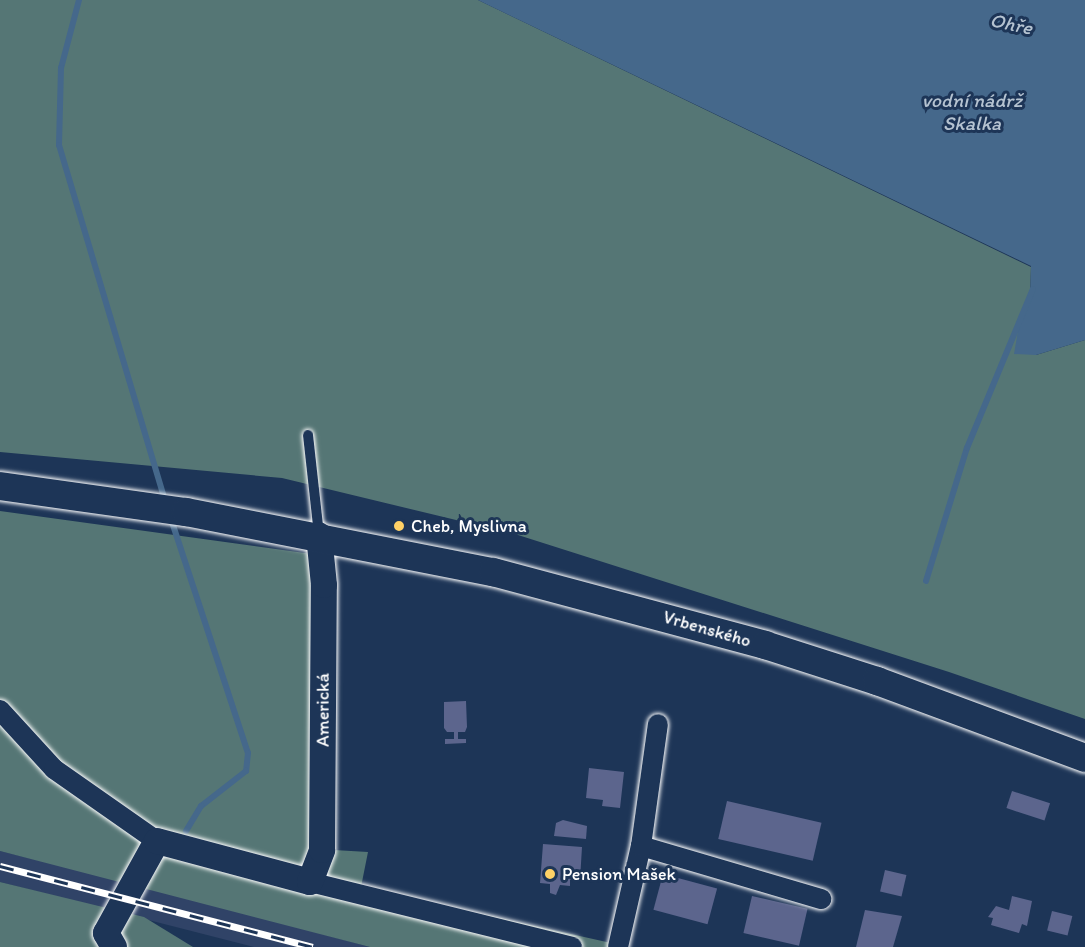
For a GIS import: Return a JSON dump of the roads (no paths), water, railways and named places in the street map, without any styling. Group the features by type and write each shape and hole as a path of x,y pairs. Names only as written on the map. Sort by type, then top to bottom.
{"main road":[{"name":"Vrbenského","path":"0,486 319,535 493,572 754,642 877,681 1085,758"}],"street":[{"name":"Americká","path":"310,882 322,850 324,585 319,535"},
{"path":"0,710 54,769 157,841 310,882 572,947"},
{"path":"618,947 641,846 658,724"},
{"path":"114,947 106,933 157,841"},
{"path":"641,846 821,899"}],"lane":[{"path":"308,435 319,535"}],"water":[{"name":"vodní nádrž Skalka","path":"478,0 1085,0 1085,340 1036,355 1014,354 1020,319 1030,299 1031,266"}],"waterway":[{"path":"79,0 61,68 59,145 165,501"},
{"path":"926,581 967,448 1033,289"},
{"path":"171,519 248,753 246,771 201,806 186,831"}],"railway":[{"path":"0,866 313,947"}],"place":[{"name":"Cheb, Myslivna","path":"399,526"},
{"name":"Pension Mašek","path":"550,874"}],"water label":[{"name":"Ohře","path":"1011,24"}]}
